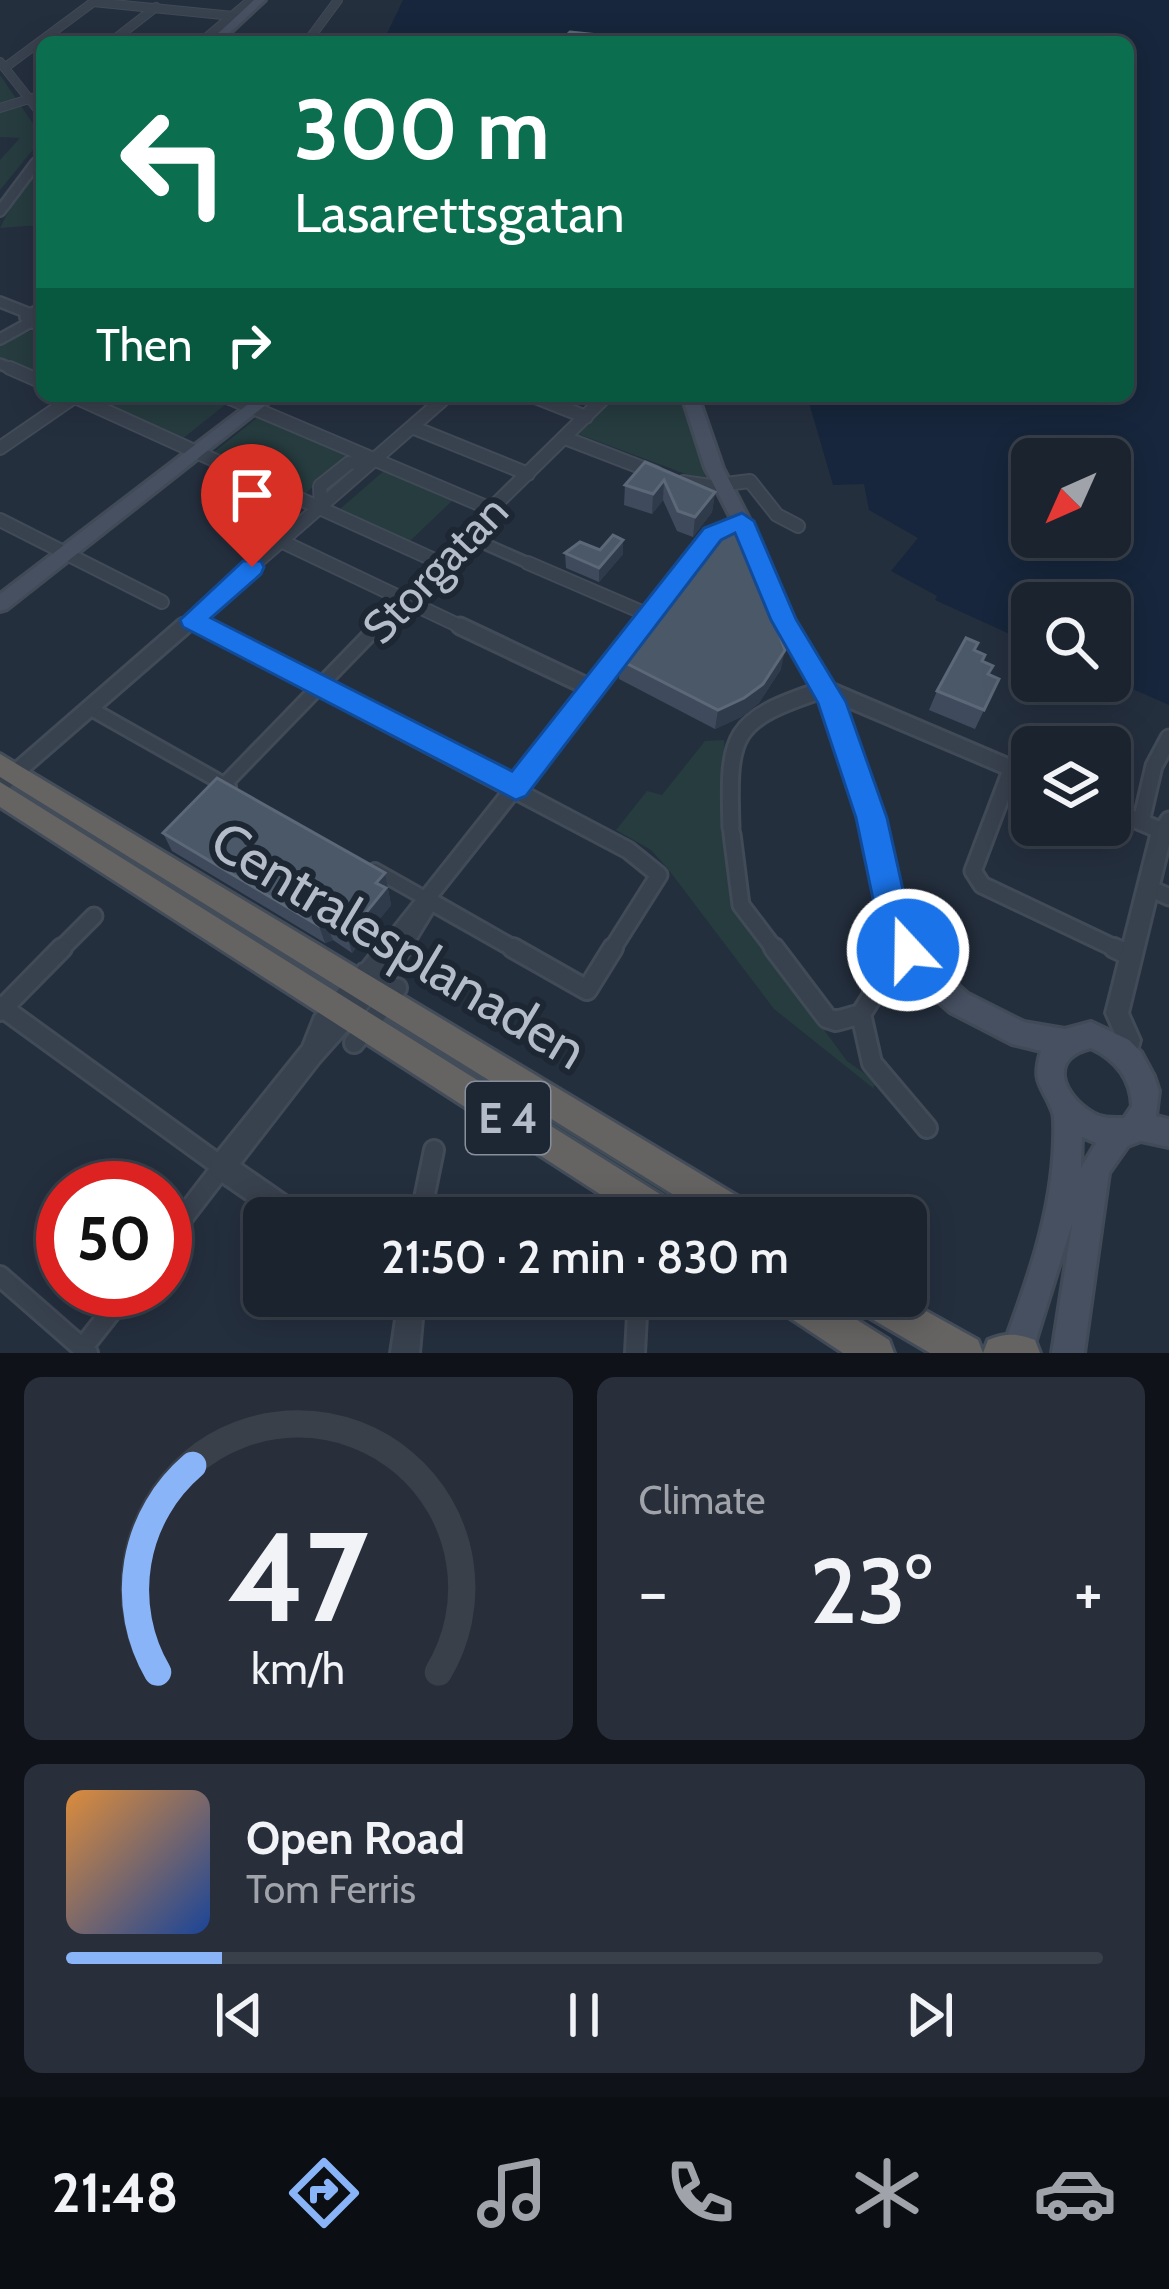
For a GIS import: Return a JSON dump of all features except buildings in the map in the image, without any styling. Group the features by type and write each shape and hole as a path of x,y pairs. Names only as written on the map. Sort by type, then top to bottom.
{"highway":[{"name":"Centralesplanaden","path":"6,784 366,1002 705,1197"},
{"name":"Centralesplanaden","path":"366,1002 632,1197"},
{"path":"820,1317 876,1353"},
{"path":"902,1317 965,1353"},
{"path":"1001,1353 1020,1352"}],"main road":[{"path":"212,36 255,0"},
{"path":"0,590 60,551 193,450 247,402"},
{"path":"692,402 722,485 784,620 825,689 872,818 894,923 915,960 959,1003 1021,1035 1077,1038 1127,1051 1159,1086 1152,1106 1095,1168 1068,1353"},
{"path":"0,604 60,551"},
{"path":"1020,1352 1069,1162 1067,1112 1021,1035"},
{"path":"1050,1080 1049,1065 1077,1038"},
{"path":"1067,1112 1092,1129 1169,1133"}],"street":[{"path":"119,36 164,0"},
{"path":"212,36 255,0"},
{"path":"312,36 338,0"},
{"path":"44,36 95,1 232,16"},
{"path":"36,41 3,64 36,107"},
{"path":"0,108 36,97"},
{"path":"0,211 36,162"},
{"path":"0,302 36,321"},
{"path":"0,339 36,312"},
{"path":"0,364 36,379"},
{"path":"0,448 65,402"},
{"path":"87,402 441,563"},
{"path":"253,402 373,460 491,509"},
{"path":"6,784 440,402"},
{"path":"547,402 586,417"},
{"name":"Storgatan","path":"209,800 600,402"},
{"path":"412,427 528,474"},
{"path":"565,438 694,485 754,483 776,515 798,526"},
{"path":"0,520 162,602"},
{"path":"192,1206 311,1054 366,1002 430,901 712,534 742,521"},
{"path":"467,536 651,616"},
{"path":"281,541 595,690"},
{"path":"193,620 516,788 628,850 659,875 587,990 371,867"},
{"path":"861,1014 836,1022 819,1011 741,904 729,753 742,731 781,705 825,689 1011,768"},
{"path":"93,710 252,800"},
{"path":"1127,1051 1129,1040 1117,1013 1158,825 1151,779 1169,738"},
{"path":"1011,771 973,871 975,878 1131,956"},
{"path":"1147,887 1169,897"},
{"path":"94,916 1,1008 266,1197"},
{"path":"915,960 877,985 861,1014 860,1038 875,1070 927,1128"},
{"path":"1077,1038 1117,1013"},
{"path":"424,1197 434,1150"},
{"path":"0,1276 86,1350 109,1317"},
{"path":"405,1353 408,1317"},
{"path":"635,1353 637,1317"}],"green space":[{"path":"0,75 36,128 36,146 0,190 0,160 20,138 0,137"},
{"path":"36,169 36,225 0,228 23,183"},
{"path":"36,329 36,376 0,361 0,344"},
{"path":"96,402 226,404 181,440"},
{"path":"609,402 687,402 707,482 578,434"},
{"path":"259,416 350,454 306,493 213,453"},
{"path":"386,469 455,498 410,541 340,509"},
{"path":"724,740 730,902 847,1061 877,1082 873,1088 774,1009 668,869 651,850 616,830 647,791 662,795 705,741"},
{"path":"381,1023 515,1090 688,1197 651,1197"}],"water":[{"path":"403,0 1169,0 1169,705 1131,688 1131,582 1011,582 1011,634 935,600 937,596 891,571 918,538 869,510 864,484 833,485 809,402 1134,402 1134,36 386,36"}],"route":[{"path":"252,567 193,620 516,788 712,534 742,521 784,620 832,702 872,818 894,923 908,950"}]}
